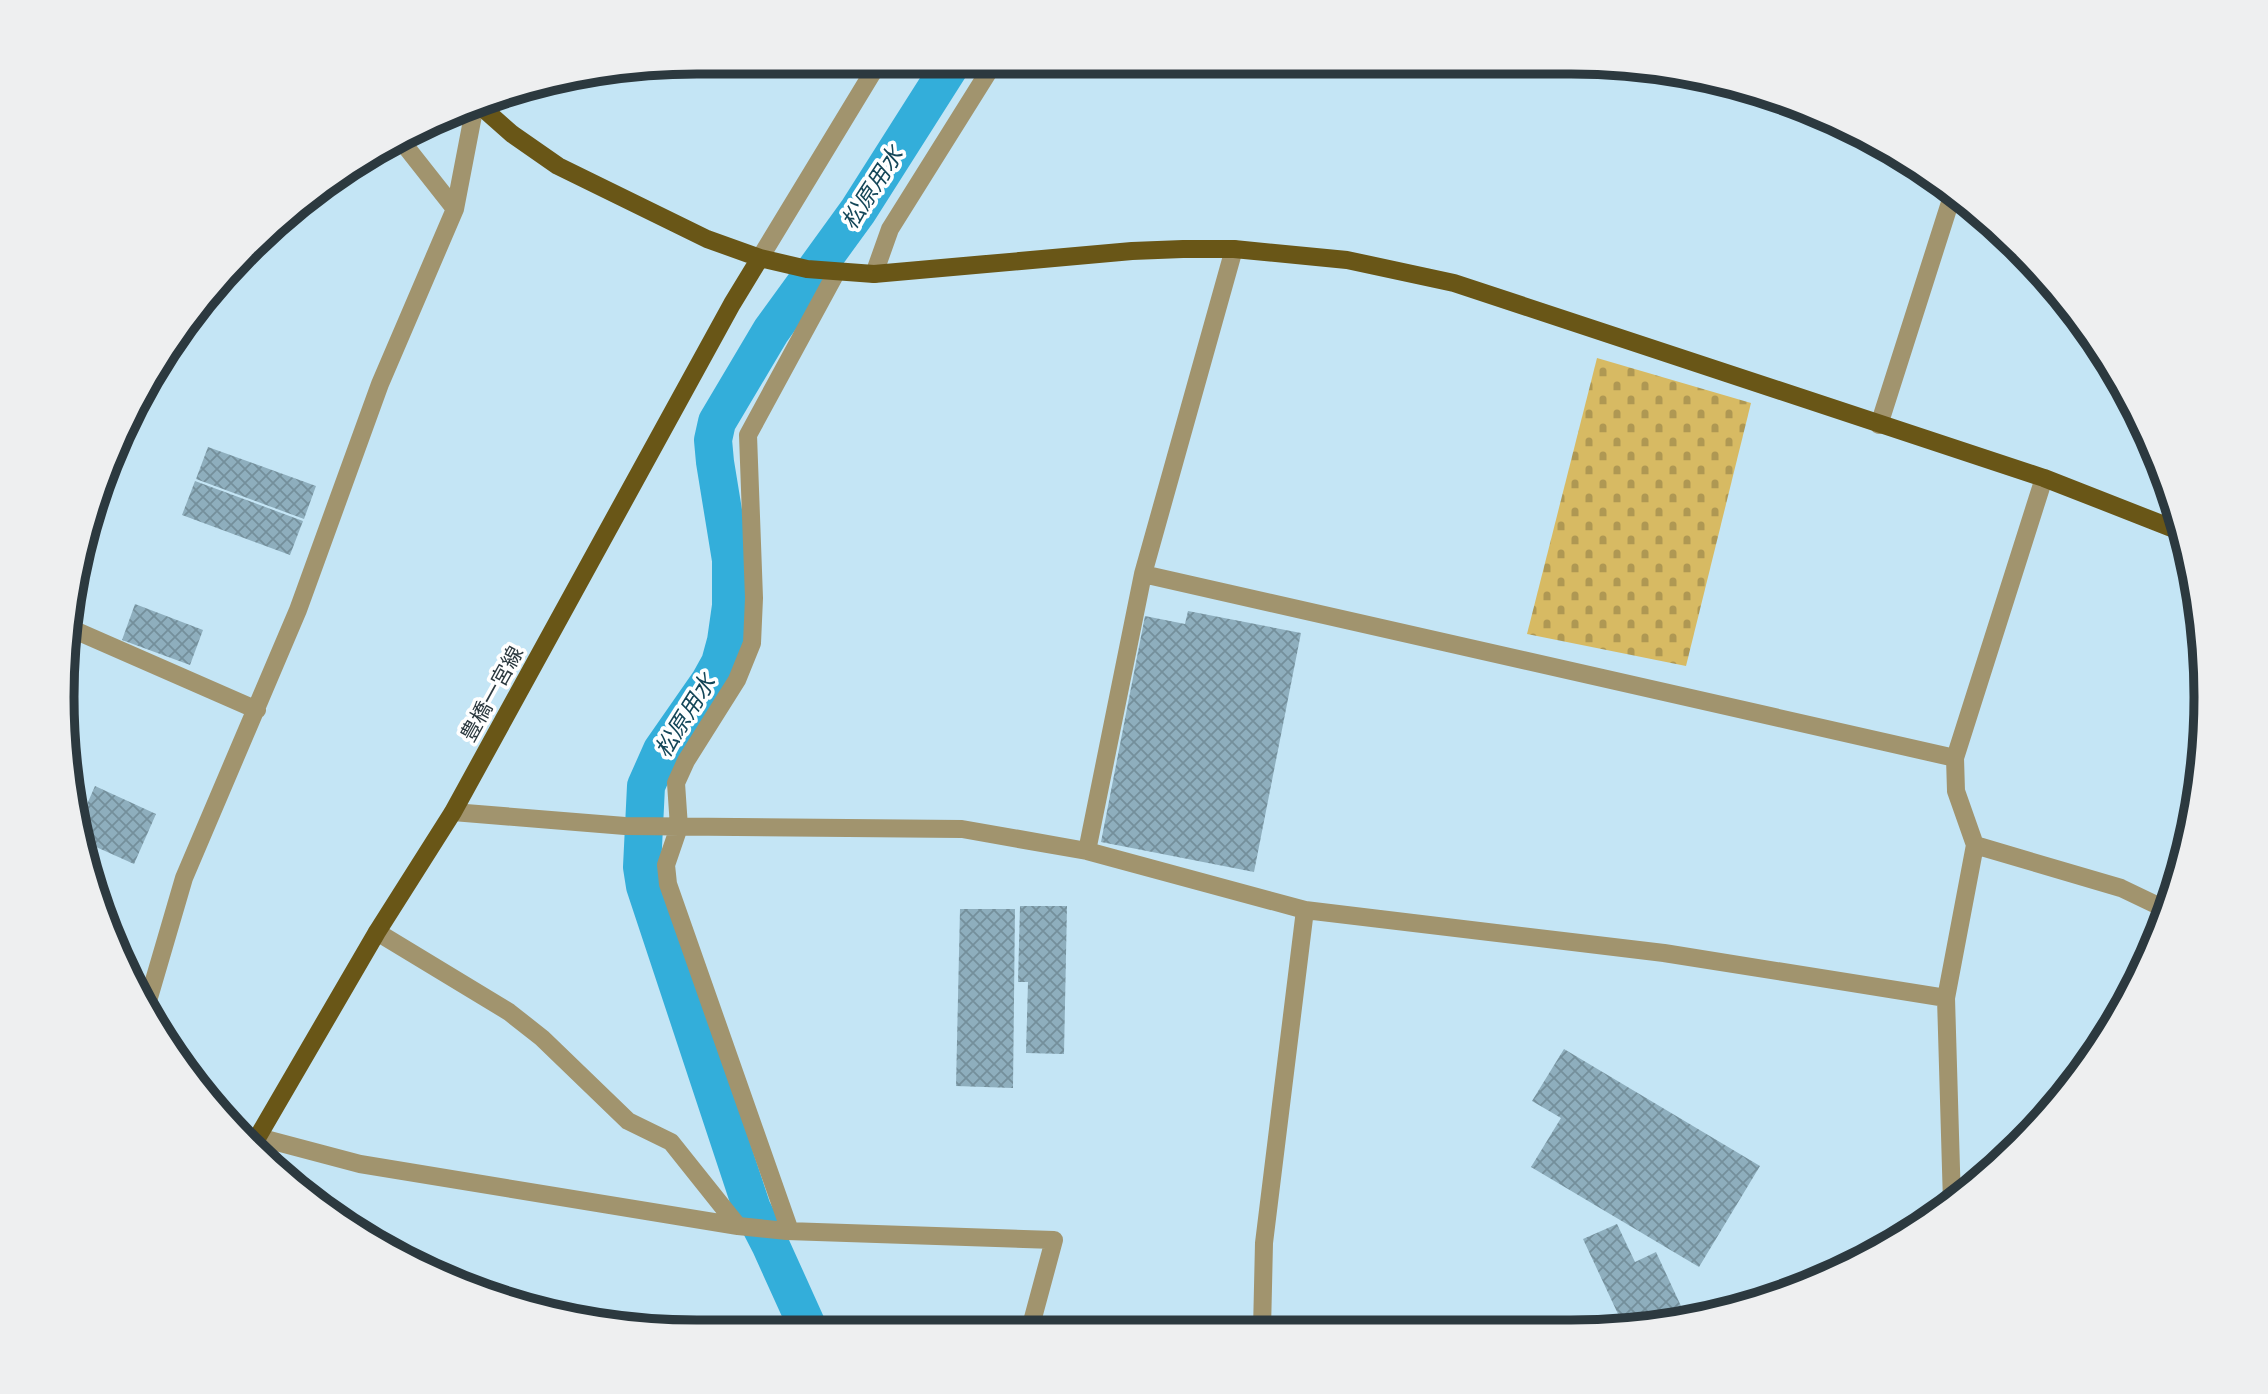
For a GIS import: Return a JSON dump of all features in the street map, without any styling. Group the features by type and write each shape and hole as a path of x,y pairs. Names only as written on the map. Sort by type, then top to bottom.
{"main road":[{"path":"485,111 558,166 707,239 760,258 807,270 874,274 1132,251 1234,249 1347,260 1454,283 2044,478 2170,527"},
{"name":"豊橋一宮線","path":"257,1139 377,932 453,813 732,304 760,258"}],"street":[{"path":"760,258 872,74"},
{"path":"874,274 890,229 987,74"},
{"path":"150,995 184,878 298,610 380,384 456,209 474,115"},
{"path":"406,146 456,209"},
{"path":"1879,425 1950,202"},
{"path":"1087,851 1143,574 1234,249"},
{"path":"788,1231 668,884 666,865 679,827 676,783 686,761 737,680 751,643 754,598 748,435 835,273"},
{"path":"1952,1191 1946,998 1975,845 1956,791 1955,758 2044,478"},
{"path":"1143,574 1955,758"},
{"path":"77,631 257,710"},
{"path":"453,813 625,826 962,829 1087,851 1305,910 1664,953 1946,998"},
{"path":"1975,845 2121,888 2158,906"},
{"path":"1262,1320 1264,1243 1305,910"},
{"path":"377,932 509,1012 542,1038 628,1121 671,1142 739,1226"},
{"path":"260,1142 360,1164 739,1226 788,1231 1054,1240 1032,1320"}],"green space":[{"path":"1597,358 1751,403 1686,666 1527,634"}],"building":[{"path":"208,447 316,486 304,519 196,479"},
{"path":"195,481 303,521 290,555 182,515"},
{"path":"135,604 203,630 190,665 122,640"},
{"path":"1188,611 1301,633 1254,872 1101,842 1145,616 1185,624"},
{"path":"95,786 156,814 134,864 92,845 84,811"},
{"path":"1020,906 1067,906 1064,1054 1026,1053 1028,982 1018,982"},
{"path":"960,909 1015,909 1013,1088 956,1086"},
{"path":"1564,1049 1760,1166 1699,1267 1531,1167 1561,1118 1532,1101"},
{"path":"1617,1224 1635,1262 1656,1252 1683,1310 1620,1318 1583,1239"}],"waterway":[{"name":"松原用水","path":"804,1320 752,1209 645,886 642,867 646,786 662,750 720,663 726,641 731,606 731,560 715,462 713,440 717,422 771,331 858,211 945,74"}]}
